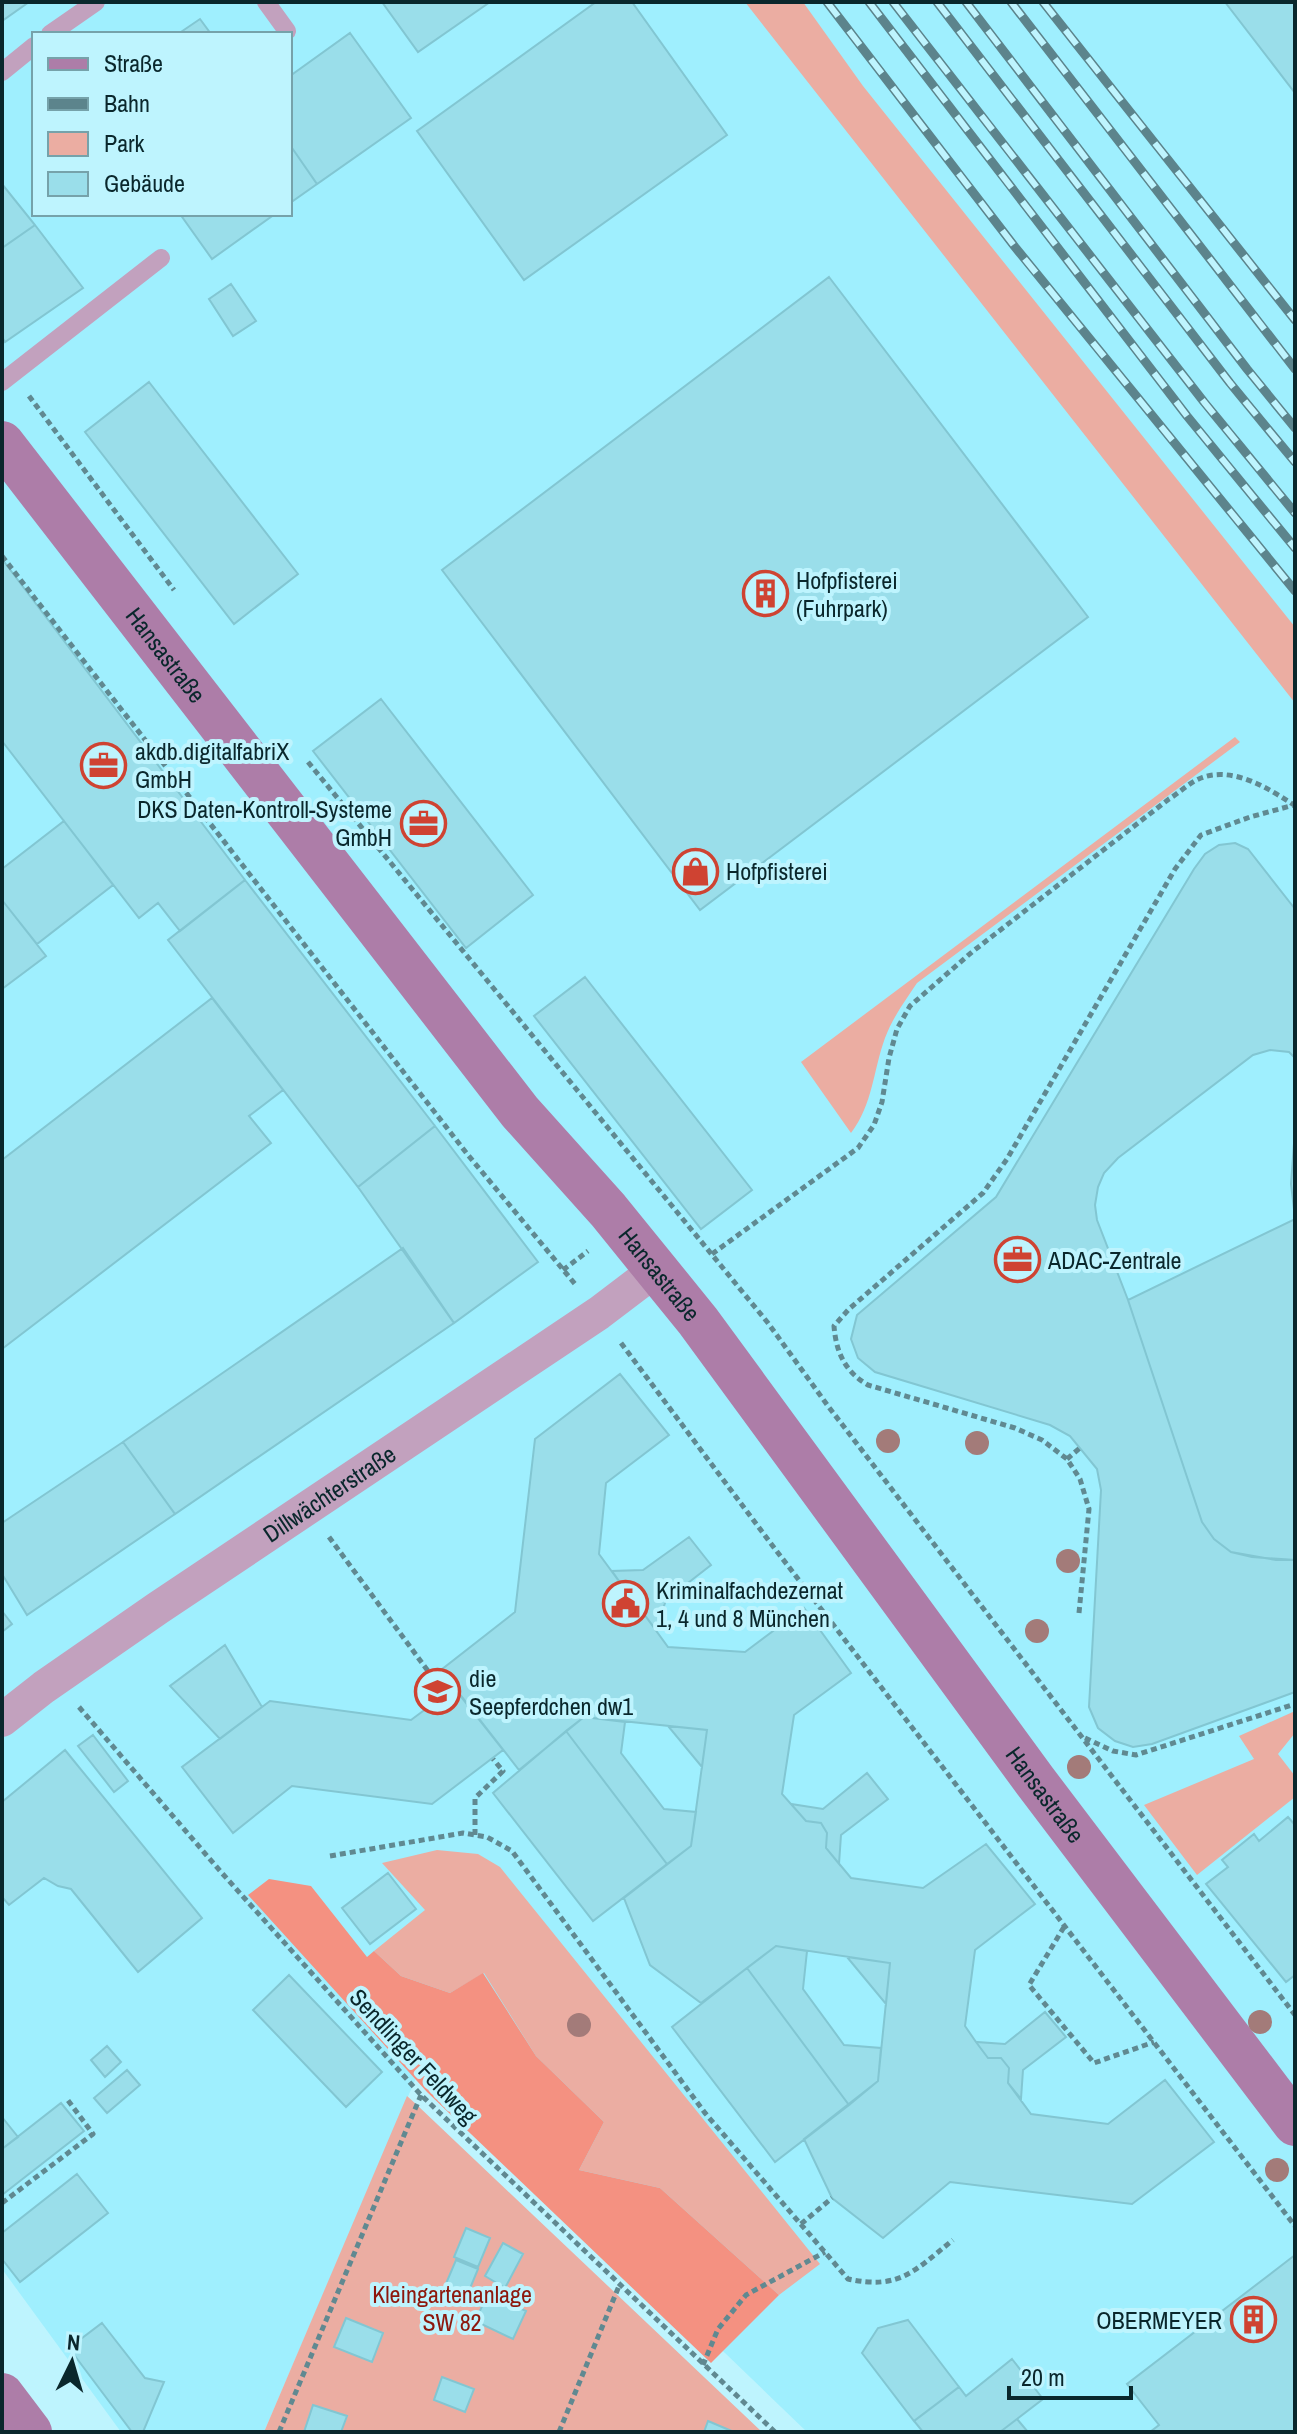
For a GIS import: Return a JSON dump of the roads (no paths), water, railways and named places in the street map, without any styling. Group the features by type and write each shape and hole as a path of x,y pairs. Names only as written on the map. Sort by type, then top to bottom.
{"street":[{"name":"Hansastraße","path":"2,443 520,1112 657,1269 892,1582 1044,1793 1295,2124"},
{"name":"Dillwächterstraße","path":"2,1720 55,1679 599,1313 657,1269"},
{"path":"2,2395 30,2432"}],"lane":[{"path":"53,32 96,2"},
{"path":"266,2 287,31"},
{"path":"2,72 32,48"},
{"path":"7,378 161,258"}],"railway":[{"path":"827,2 1015,247 1295,591"},
{"path":"869,2 1187,416 1295,548"},
{"path":"893,2 1204,402 1295,513"},
{"path":"937,2 1230,383 1295,462"},
{"path":"966,2 1295,428"},
{"path":"1011,2 1295,369"},
{"path":"1043,2 1295,320"}],"place":[{"name":"Hofpfisterei (Fuhrpark)","path":"765,594"},
{"name":"akdb.digitalfabriX GmbH","path":"104,765"},
{"name":"DKS Daten-Kontroll-Systeme GmbH","path":"423,823"},
{"name":"Hofpfisterei","path":"695,871"},
{"name":"ADAC-Zentrale","path":"1017,1260"},
{"name":"Kriminalfachdezernat 1, 4 und 8 München","path":"625,1604"},
{"name":"die Seepferdchen dw1","path":"438,1692"},
{"name":"OBERMEYER","path":"1253,2320"}],"park label":[{"name":"Kleingartenanlage SW 82","path":"452,2308"}]}
